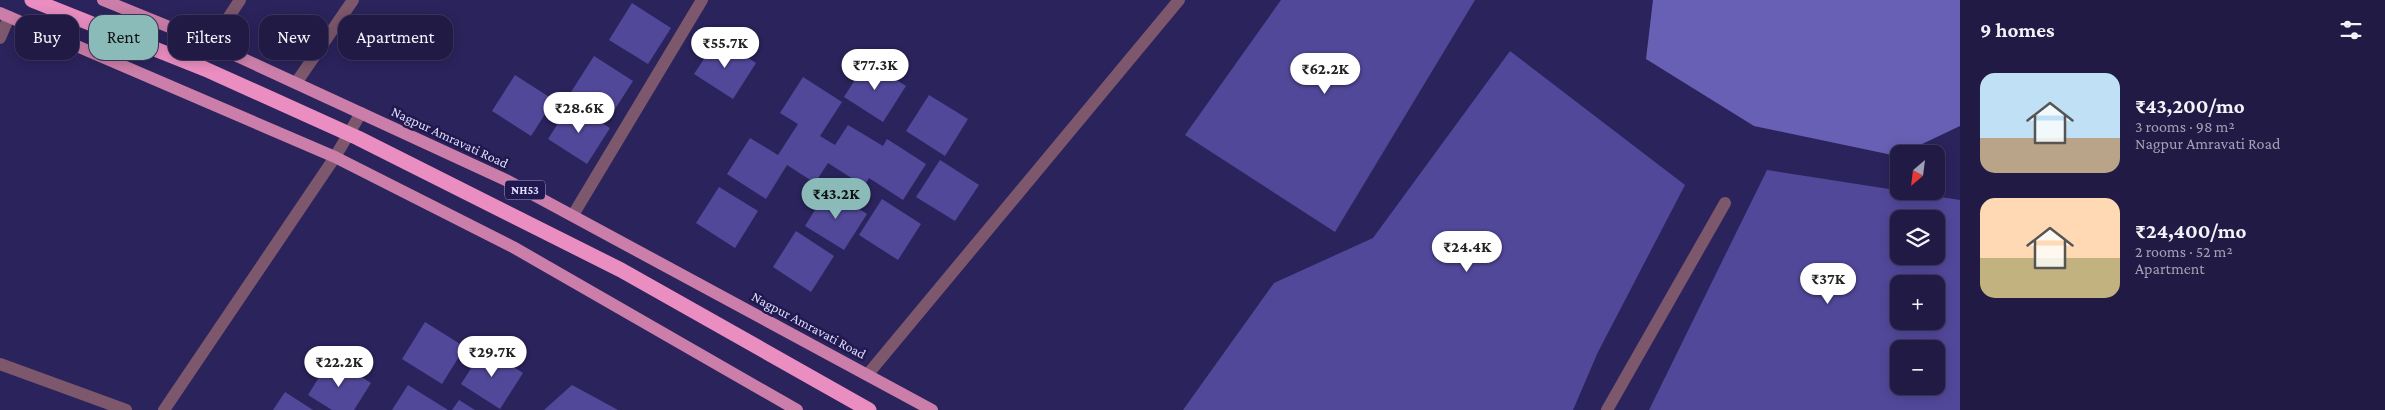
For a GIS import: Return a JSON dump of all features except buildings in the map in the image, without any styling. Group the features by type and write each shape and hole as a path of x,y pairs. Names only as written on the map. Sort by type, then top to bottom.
{"highway":[{"path":"32,0 205,69 358,138 621,270 869,410"}],"main road":[{"name":"Nagpur Amravati Road","path":"103,0 168,26"},
{"path":"4,15 335,157 513,246 797,410"},
{"name":"Nagpur Amravati Road","path":"246,60 508,180 932,410"}],"street":[{"path":"230,15 240,0"},
{"path":"296,83 353,0"},
{"path":"573,215 702,0"},
{"path":"868,374 1179,0"},
{"path":"0,38 4,15"},
{"path":"164,410 335,157 361,113"},
{"path":"1607,410 1725,203"},
{"path":"0,364 126,410"}],"shaded area":[{"path":"1653,0 1960,0 1960,126 1920,145 1890,145 1890,155 1754,126 1646,59"}]}
